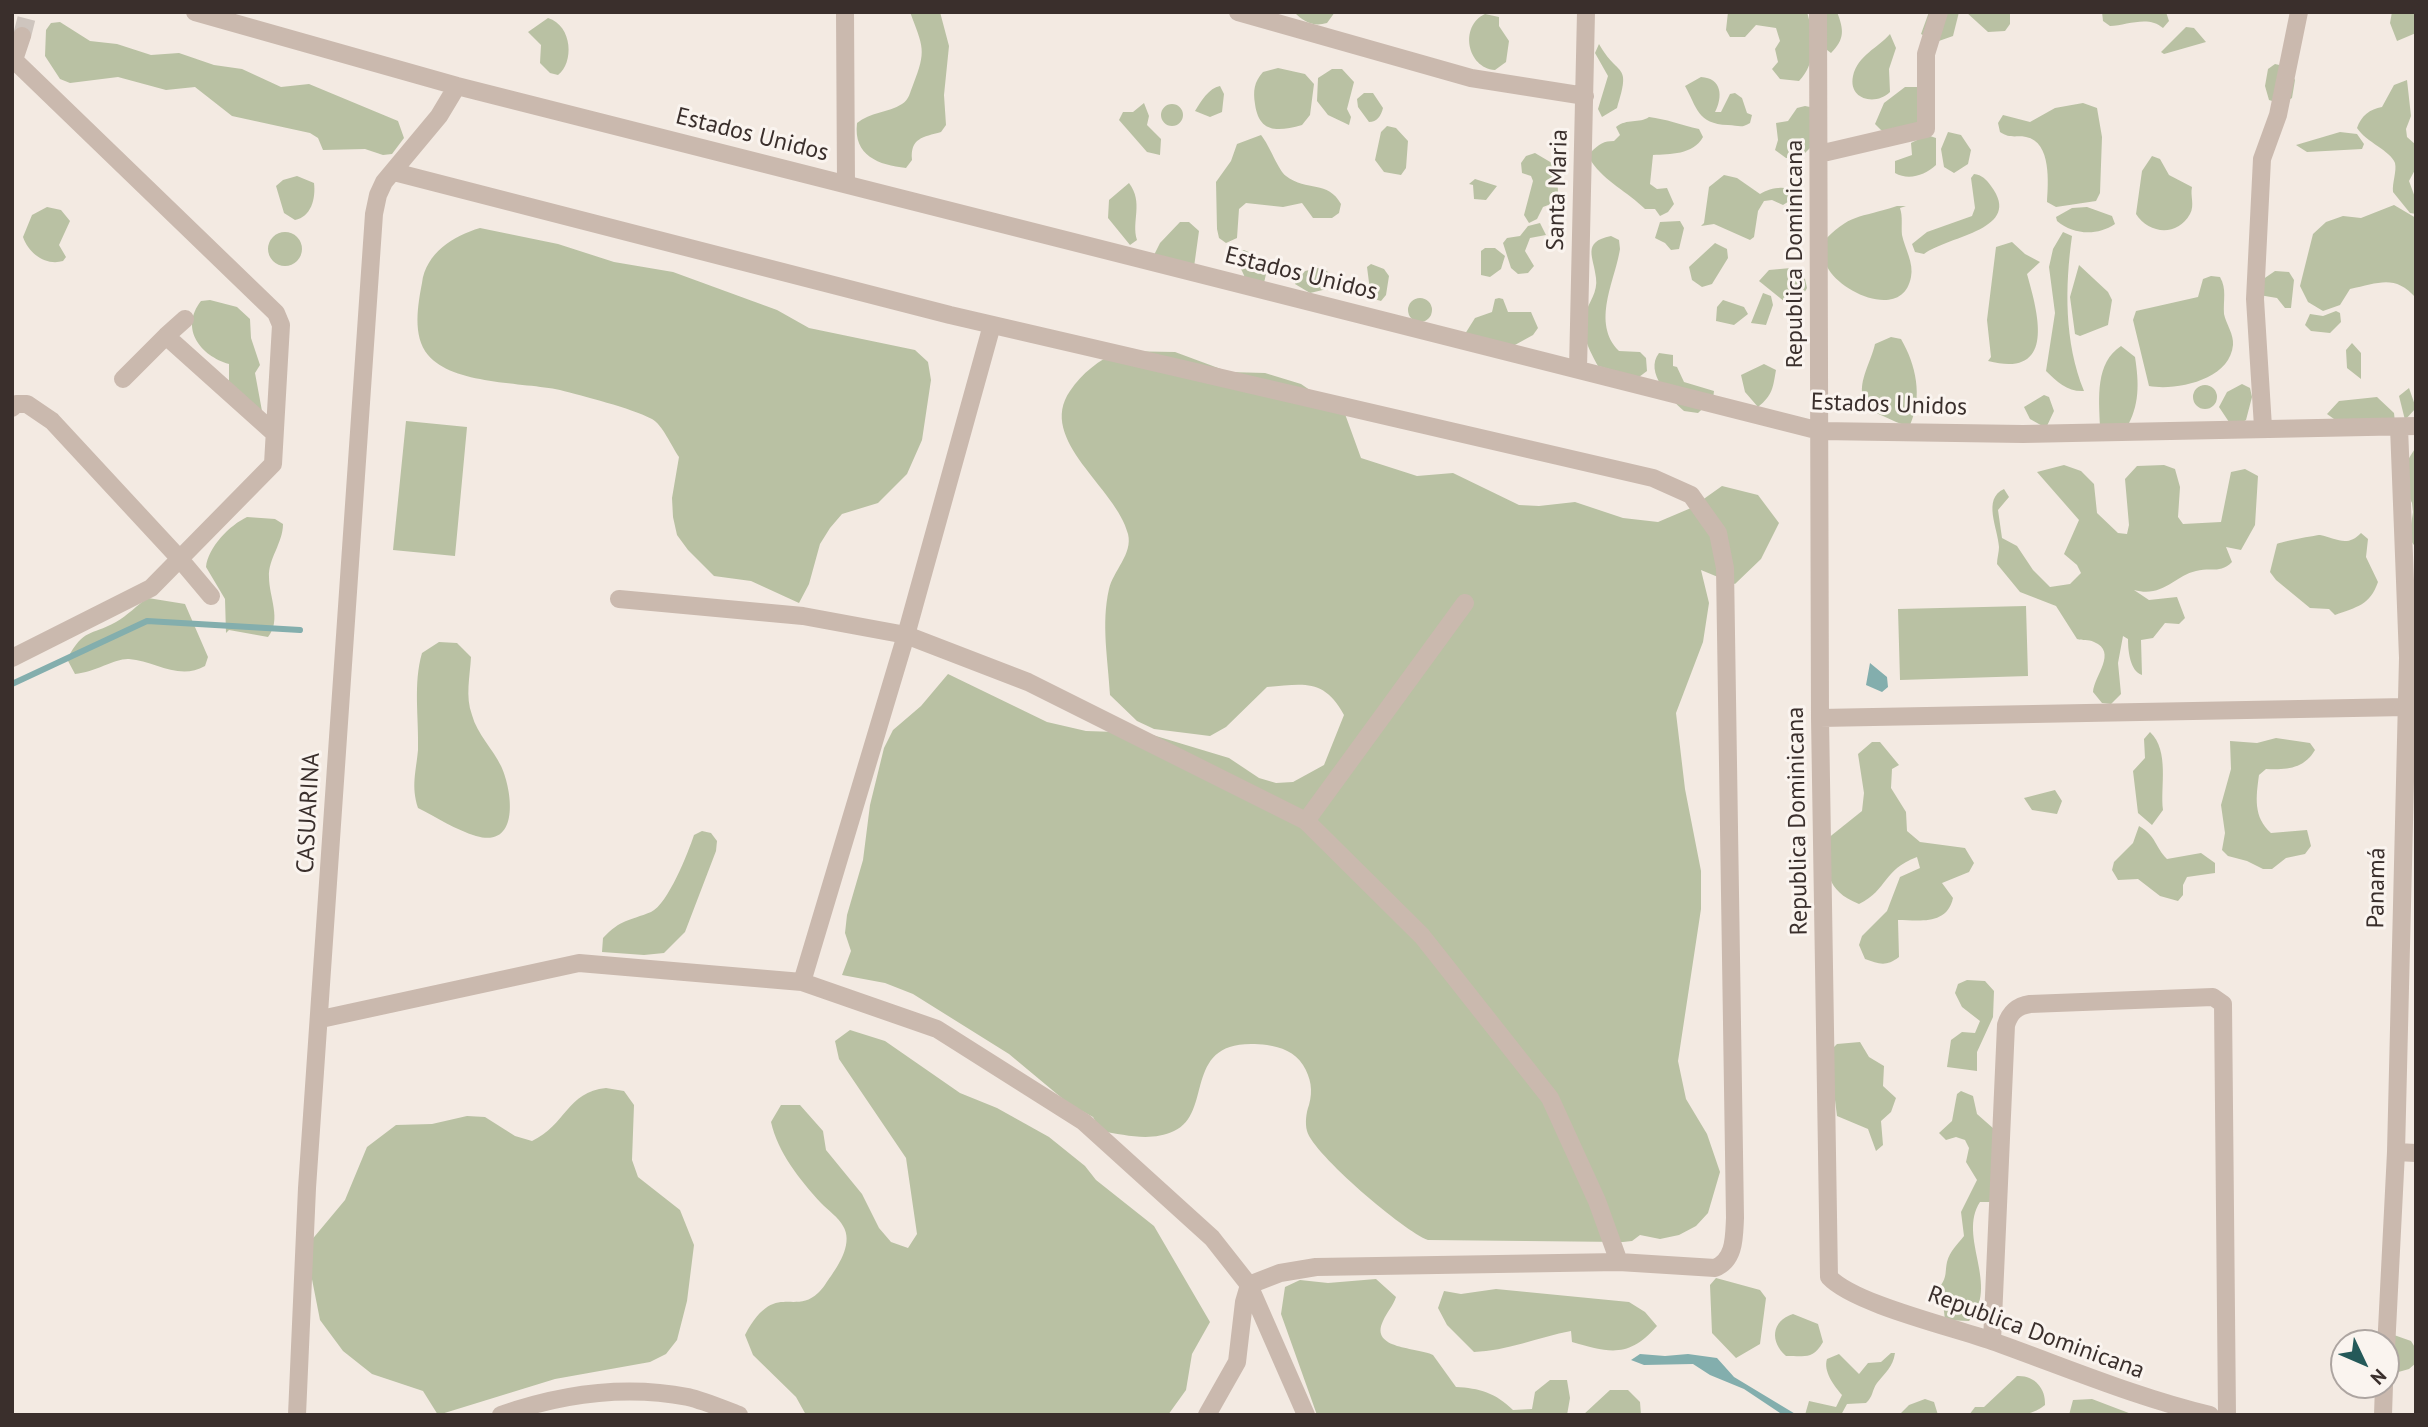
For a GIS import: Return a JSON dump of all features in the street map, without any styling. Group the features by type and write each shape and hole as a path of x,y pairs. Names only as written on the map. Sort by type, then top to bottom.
{"street":[{"name":"Estados Unidos","path":"194,12 457,86 1820,431 2023,434 2407,426"},
{"path":"845,12 846,184"},
{"path":"1238,12 1471,78 1585,96"},
{"name":"Santa Maria","path":"1578,369 1586,12"},
{"name":"Republica Dominicana","path":"1818,12 1820,718 1829,1277 1849,1293 1992,1341 2159,1408 2210,1415"},
{"path":"1819,154 1926,129 1926,54 1938,12"},
{"path":"2263,427 2255,299 2262,159 2277,115 2299,12"},
{"path":"12,658 151,588 273,464 281,325 276,313 13,60 22,36"},
{"name":"CASUARINA","path":"297,1415 306,1201 321,1019 345,611 374,215 377,195 439,116 457,86"},
{"path":"394,172 992,325 1653,478 1691,495 1718,533 1726,568 1734,1240 1724,1264 1716,1268 1619,1262 1316,1267 1280,1273 1249,1286 1244,1302 1237,1362 1207,1415"},
{"path":"123,379 185,319"},
{"path":"802,982 906,635 992,325"},
{"path":"166,336 273,432"},
{"path":"12,408 27,404 52,421 211,596"},
{"name":"Panamá","path":"2387,1329 2396,1153 2406,707 2412,658 2407,426"},
{"path":"619,599 803,615 906,635 1028,682 1306,821 1422,936 1550,1098 1597,1201 1619,1262"},
{"path":"1306,821 1465,603"},
{"path":"1820,718 2406,707"},
{"path":"321,1019 579,963 802,982 937,1029 1084,1122 1212,1238 1249,1286 1306,1415"},
{"path":"1992,1341 2006,1025 2009,1015 2015,1009 2031,1004 2213,997 2223,1004 2227,1415"},
{"path":"2396,1153 2416,1153"},
{"path":"501,1415 578,1394 635,1392 689,1397 739,1415"}],"green space":[{"path":"910,12 940,12 949,46 944,95 946,125 941,132 923,137 916,143 912,160 906,168 870,157 859,144 857,123 897,107 909,96 922,56 922,48"},
{"path":"1294,12 1335,12 1327,23 1313,24"},
{"path":"1728,12 1807,12 1811,30 1811,58 1799,81 1780,79 1772,69 1778,62 1775,49 1780,41 1776,28 1756,25 1745,37 1730,37 1726,30"},
{"path":"1824,12 1837,12 1842,29 1841,39 1831,53 1823,47"},
{"path":"1929,12 1959,12 1953,36 1936,42 1921,34"},
{"path":"1966,12 2010,12 2010,24 2005,31 1988,32"},
{"path":"2102,12 2166,12 2169,21 2163,28 2145,21 2110,26 2103,21"},
{"path":"2392,12 2416,12 2416,33 2397,41 2390,23"},
{"path":"1485,14 1499,17 1499,26 1509,41 1506,62 1495,70 1485,68 1478,62 1470,46 1472,28"},
{"path":"548,18 562,29 568,45 567,62 558,75 550,73 540,63 541,45 528,32"},
{"path":"60,22 90,41 117,44 151,55 179,53 214,65 242,69 281,87 309,84 398,121 404,138 392,154 383,155 365,149 323,150 318,138 310,133 232,116 195,87 166,90 118,77 70,83 60,79 45,56 46,30 51,23"},
{"path":"2186,27 2194,28 2206,42 2164,54 2161,52"},
{"path":"1890,34 1896,48 1889,69 1890,92 1878,99 1864,98 1855,91 1853,76 1864,57"},
{"path":"1599,44 1623,76 1617,108 1602,117 1598,109 1608,76 1595,53"},
{"path":"2275,64 2288,67 2295,80 2292,98 2282,104 2269,100 2265,86 2268,69"},
{"path":"1278,68 1305,74 1314,84 1310,115 1302,125 1285,129 1271,128 1265,125 1257,114 1254,95 1258,79 1263,72"},
{"path":"1332,69 1342,69 1354,82 1347,109 1351,117 1349,125 1328,115 1317,101 1318,78"},
{"path":"1701,77 1713,81 1719,89 1715,112 1721,112 1730,94 1735,93 1742,98 1747,113 1752,115 1750,123 1742,126 1718,124 1704,118 1685,86"},
{"path":"2407,80 2411,116 2406,129 2407,137 2416,145 2416,168 2409,181 2416,200 2416,214 2410,213 2393,192 2393,159 2357,128 2366,114 2382,107 2394,85"},
{"path":"1220,86 1224,94 1222,112 1210,117 1195,111 1209,92"},
{"path":"1905,87 1918,87 1928,122 1894,136 1875,124 1884,103"},
{"path":"1364,93 1373,93 1383,108 1378,118 1372,122 1369,122 1358,107 1357,99"},
{"path":"1144,103 1149,116 1147,125 1161,139 1160,155 1147,152 1119,120 1123,112 1133,112"},
{"path":"2083,103 2097,108 2102,137 2100,193 2096,201 2056,207 2047,202 2047,165 2040,147 2034,140 2026,137 2000,132 1998,123 2003,115 2030,122 2055,108"},
{"path":"1172,104 1180,107 1183,115 1180,123 1172,126 1164,123 1161,115 1164,107"},
{"path":"1810,107 1810,148 1800,158 1786,158 1775,150 1778,140 1776,123 1788,121 1797,108"},
{"path":"1649,117 1699,129 1703,137 1699,143 1687,150 1653,155 1650,184 1657,189 1667,188 1674,204 1668,212 1660,216 1655,209 1645,209 1610,181 1591,161 1591,152 1594,149 1604,142 1614,141 1620,135 1616,127"},
{"path":"1387,126 1396,128 1408,141 1406,168 1401,175 1384,172 1375,160 1381,132"},
{"path":"1948,132 1961,135 1971,150 1968,164 1954,173 1944,167 1941,149"},
{"path":"2340,132 2357,134 2364,144 2362,149 2307,152 2296,145"},
{"path":"1261,135 1286,176 1330,192 1341,204 1339,213 1332,218 1313,218 1302,203 1283,207 1246,203 1239,209 1237,238 1226,243 1219,238 1217,229 1216,182 1231,161 1237,144"},
{"path":"1927,135 1936,138 1936,165 1917,176 1906,177 1895,173 1895,161 1912,155 1911,143"},
{"path":"1535,153 1557,166 1558,193 1556,202 1543,207 1537,219 1529,223 1524,215 1533,181 1531,176 1522,173 1521,163 1526,156"},
{"path":"2152,156 2160,159 2169,175 2192,187 2190,214 2178,227 2155,229 2136,214 2142,171"},
{"path":"1974,174 1982,176 1991,186 1999,201 1998,213 1980,229 1924,254 1915,252 1912,244 1927,232 1972,216 1975,208 1971,178"},
{"path":"1724,175 1737,178 1760,194 1783,188 1795,193 1794,198 1783,205 1772,200 1764,201 1758,211 1754,237 1750,240 1714,224 1701,226 1704,223 1709,187"},
{"path":"297,176 314,183 314,189 309,211 295,220 284,213 276,186 283,180"},
{"path":"1475,179 1497,186 1486,200 1474,199 1473,185 1469,184"},
{"path":"1129,183 1137,205 1137,240 1130,245 1108,218 1109,200"},
{"path":"2394,205 2416,218 2416,298 2401,286 2386,282 2350,289 2340,305 2323,311 2308,302 2300,286 2313,234 2326,222 2343,216 2361,218"},
{"path":"1897,206 1906,206 1900,208 1902,235 1910,261 1911,277 1906,290 1897,297 1873,299 1859,294 1837,279 1827,267 1821,244 1848,221"},
{"path":"47,207 61,210 70,221 59,245 66,257 63,261 50,262 39,257 29,249 23,237 32,215"},
{"path":"2087,207 2112,216 2115,224 2101,231 2086,232 2071,229 2057,221 2056,217 2072,208"},
{"path":"1680,221 1684,228 1679,249 1671,250 1655,238 1660,222"},
{"path":"1180,222 1189,222 1199,231 1194,267 1154,255 1160,243"},
{"path":"1540,223 1546,235 1530,238 1525,251 1534,266 1528,273 1518,274 1511,268 1503,243 1507,238 1520,236 1528,226"},
{"path":"480,228 558,244 614,262 673,272 777,310 809,328 915,350 928,362 931,380 922,440 907,474 878,503 842,514 830,528 820,544 809,584 799,603 751,581 714,576 677,535 672,498 679,457 656,422 620,407 560,390 471,377 439,365 428,355 418,329 419,300 425,272 442,247"},
{"path":"285,232 297,237 302,249 297,261 285,266 273,261 268,249 273,237"},
{"path":"2063,232 2072,236 2068,314 2073,353 2084,391 2068,388 2046,371 2055,313 2049,267 2053,249"},
{"path":"1611,236 1619,240 1620,249 1607,302 1607,328 1619,351 1640,352 1646,358 1647,371 1639,377 1598,366 1584,334 1585,314 1596,283 1593,246"},
{"path":"2012,242 2025,254 2040,262 2027,274 2038,323 2038,339 2034,352 2025,360 2010,364 1988,361 1991,357 1987,320 1996,247"},
{"path":"1715,243 1727,249 1728,258 1712,284 1702,287 1692,280 1689,267"},
{"path":"1495,248 1505,256 1501,269 1490,277 1481,275 1481,251"},
{"path":"1244,250 1260,257 1266,274 1264,283 1246,283 1236,254"},
{"path":"1371,264 1384,269 1389,276 1386,295 1381,301 1371,298 1367,267"},
{"path":"2079,265 2108,292 2112,300 2108,325 2080,336 2075,334 2070,297"},
{"path":"1318,268 1327,271 1333,278 1327,289 1310,293 1295,284 1305,271"},
{"path":"1791,268 1805,279 1807,288 1799,302 1785,302 1759,281 1769,270"},
{"path":"2275,271 2289,272 2294,280 2291,308 2285,308 2277,298 2259,295 2259,282"},
{"path":"2220,277 2223,286 2224,314 2233,341 2230,357 2212,375 2200,380 2173,387 2149,386 2133,320 2136,311 2198,297 2203,279"},
{"path":"1763,293 1771,296 1773,305 1766,325 1751,323"},
{"path":"1420,298 1429,301 1432,310 1429,319 1420,322 1411,319 1408,310 1411,301"},
{"path":"1495,299 1503,299 1508,312 1531,312 1538,328 1533,335 1504,351 1465,334 1475,318 1492,312"},
{"path":"210,300 237,307 250,319 251,338 260,365 255,373 262,411 229,382 229,364 210,355 196,340 192,322 195,311 201,301"},
{"path":"1723,300 1744,307 1748,314 1734,325 1716,321 1717,307"},
{"path":"2336,311 2340,313 2341,322 2330,333 2311,331 2305,325 2310,314 2323,316"},
{"path":"1891,337 1901,339 1914,370 1917,392 1910,425 1896,422 1871,409 1862,393 1862,384 1875,344"},
{"path":"2352,343 2361,353 2361,379 2347,368 2346,350"},
{"path":"2121,346 2135,357 2137,376 2136,403 2126,429 2100,426 2100,382 2107,362"},
{"path":"1119,351 1175,352 1229,372 1265,373 1301,384 1345,414 1361,458 1417,476 1453,473 1519,505 1575,502 1623,518 1658,522 1691,508 1722,486 1758,495 1779,523 1761,559 1735,584 1701,570 1709,603 1703,642 1676,713 1685,789 1701,871 1701,909 1678,1061 1686,1099 1707,1134 1720,1172 1708,1213 1696,1226 1679,1235 1660,1239 1640,1235 1632,1241 1623,1242 1428,1240 1400,1223 1361,1191 1313,1142 1306,1125 1311,1094 1309,1079 1300,1060 1287,1051 1267,1045 1239,1045 1221,1051 1210,1062 1194,1108 1186,1121 1174,1131 1138,1137 1101,1131 1093,1117 1069,1104 1009,1054 913,994 885,983 842,975 851,951 845,933 847,915 863,860 870,805 884,748 893,730 921,706 948,674 1047,722 1086,731 1146,733 1229,758 1259,778 1276,783 1293,782 1324,765 1344,715 1329,695 1312,686 1267,687 1226,727 1210,736 1154,729 1137,721 1110,695 1105,628 1107,602 1111,582 1128,548 1128,534 1110,499 1071,446 1063,428 1062,409 1070,391 1080,378"},
{"path":"1659,353 1673,355 1673,366 1677,367 1684,382 1714,391 1713,399 1698,413 1684,411 1661,385 1655,368"},
{"path":"1764,364 1776,370 1769,395 1758,407 1745,392 1741,375"},
{"path":"2242,384 2250,388 2252,397 2246,420 2238,425 2229,422 2219,407 2227,392"},
{"path":"2205,385 2216,392 2217,397 2210,408 2205,409 2194,402 2193,397 2200,386"},
{"path":"2409,388 2416,408 2405,420 2399,396"},
{"path":"2044,395 2049,397 2054,411 2046,428 2030,419 2024,407"},
{"path":"2377,397 2394,413 2395,422 2334,419 2327,414 2339,401"},
{"path":"406,421 467,427 455,556 393,550"},
{"path":"2416,447 2416,548 2409,538 2413,512 2412,503 2404,487 2404,466"},
{"path":"2064,465 2081,471 2094,484 2097,513 2118,533 2127,534 2129,525 2125,479 2137,466 2164,465 2175,469 2180,487 2178,517 2183,524 2221,522 2231,472 2245,469 2258,476 2255,525 2241,550 2226,547 2232,562 2228,566 2188,574 2161,589 2144,592 2134,590 2149,600 2177,597 2185,618 2179,624 2165,623 2153,638 2141,640 2142,675 2132,665 2128,639 2123,636 2118,663 2121,694 2111,704 2102,703 2093,692 2103,665 2104,652 2101,646 2092,641 2077,639 2056,606 2020,592 1997,564 1999,547 1992,507 1997,494 2004,489 2009,497 1998,510 2002,538 2017,546 2033,570 2050,587 2070,584 2081,573 2077,565 2064,554 2079,520 2037,472"},
{"path":"247,517 275,519 283,524 281,538 269,570 274,623 268,637 229,630 226,633 225,599 206,567 211,552 221,538"},
{"path":"2361,533 2368,539 2366,557 2378,582 2371,596 2356,607 2335,615 2329,609 2310,608 2270,572 2277,544 2320,535 2346,541"},
{"path":"148,598 185,604 208,657 205,666 186,672 124,659 75,674 67,659 78,642 88,634 120,620"},
{"path":"2026,606 2028,676 1900,680 1898,609"},
{"path":"439,642 457,643 471,657 468,686 474,722 505,776 510,802 507,826 500,834 490,838 476,836 454,827 418,808 414,786 418,750 419,665 422,653"},
{"path":"2150,732 2160,749 2163,770 2163,810 2152,825 2138,813 2133,771 2145,758 2144,739"},
{"path":"2276,738 2310,743 2315,750 2300,765 2266,769 2259,775 2257,799 2261,820 2271,833 2307,830 2311,846 2305,854 2286,858 2272,869 2263,869 2228,856 2222,850 2225,833 2221,805 2231,769 2230,741 2257,743"},
{"path":"1872,742 1880,742 1899,765 1892,769 1891,788 1906,812 1907,831 1920,842 1965,848 1974,863 1969,872 1942,883 1953,898 1945,913 1931,919 1898,920 1899,957 1882,964 1865,959 1859,945 1862,936 1887,911 1900,877 1920,868 1917,857 1897,868 1876,892 1859,904 1848,899 1834,886 1827,861 1827,839 1862,811 1864,793 1858,754"},
{"path":"2055,790 2062,801 2057,814 2032,810 2024,798"},
{"path":"2139,826 2149,834 2167,859 2201,853 2215,863 2215,873 2187,877 2183,885 2183,895 2178,901 2160,896 2138,879 2118,880 2112,870 2114,862 2133,843"},
{"path":"702,831 711,833 717,841 716,851 685,932 664,953 644,955 602,952 603,938 615,927 651,912 664,899 677,877 694,835"},
{"path":"1967,980 1985,981 1994,991 1993,1017 1977,1052 1977,1071 1947,1067 1951,1040 1962,1032 1975,1033 1980,1021 1962,1007 1955,993 1958,984"},
{"path":"850,1030 885,1041 960,1093 997,1108 1049,1137 1085,1166 1096,1180 1154,1226 1210,1322 1192,1354 1186,1390 1168,1415 806,1415 796,1397 753,1355 745,1335 755,1318 765,1308 775,1304 801,1302 818,1293 838,1265 847,1239 841,1223 805,1185 779,1144 771,1122 781,1105 800,1105 823,1131 826,1150 862,1194 879,1228 891,1242 908,1248 917,1234 906,1158 839,1059 835,1041"},
{"path":"1860,1042 1869,1057 1884,1066 1883,1086 1896,1098 1891,1112 1881,1121 1883,1145 1876,1151 1868,1129 1837,1116 1829,1052 1837,1044"},
{"path":"606,1088 624,1091 634,1105 632,1160 638,1177 680,1210 694,1245 687,1301 677,1340 666,1354 650,1362 555,1379 438,1415 423,1391 372,1374 343,1351 320,1320 308,1259 310,1242 345,1200 367,1147 396,1125 432,1124 467,1116 485,1117 515,1136 532,1141 552,1127 574,1102 593,1091"},
{"path":"1961,1091 1973,1096 1977,1114 1994,1129 1991,1202 1980,1202 1974,1216 1973,1230 1981,1293 1978,1307 1969,1321 1945,1320 1941,1285 1950,1255 1964,1236 1961,1212 1977,1180 1966,1162 1969,1148 1965,1140 1956,1137 1946,1140 1939,1133 1952,1121 1957,1094"},
{"path":"1716,1278 1760,1290 1766,1298 1760,1344 1736,1358 1712,1333 1710,1285"},
{"path":"1376,1279 1396,1297 1381,1330 1383,1337 1389,1342 1433,1355 1456,1387 1487,1392 1513,1410 1532,1409 1535,1392 1550,1380 1567,1380 1570,1398 1567,1415 1317,1415 1281,1314 1285,1287 1300,1280 1328,1283"},
{"path":"1496,1289 1629,1302 1645,1312 1657,1326 1637,1344 1618,1350 1597,1349 1572,1342 1571,1331 1498,1349 1474,1352 1447,1325 1438,1308 1444,1291 1461,1294"},
{"path":"1793,1314 1818,1324 1823,1342 1811,1355 1786,1356 1777,1345 1777,1327"},
{"path":"2400,1337 2411,1341 2416,1349 2416,1363 2400,1372"},
{"path":"1891,1353 1895,1353 1888,1370 1866,1403 1847,1404 1841,1415 1805,1415 1809,1401 1836,1407 1842,1395 1828,1373 1827,1359 1839,1354 1859,1374 1868,1363 1881,1362"},
{"path":"2017,1376 2029,1378 2038,1384 2045,1405 2038,1410 2019,1415 1969,1415 1975,1407 1984,1407"},
{"path":"1610,1390 1628,1390 1640,1402 1641,1415 1583,1415"},
{"path":"1925,1399 1934,1402 1938,1415 1899,1415 1909,1405"},
{"path":"2092,1399 2134,1415 2069,1415 2073,1400"}],"water":[{"path":"1870,663 1887,677 1888,687 1882,692 1866,685"},
{"path":"1640,1354 1688,1354 1717,1358 1734,1377 1797,1415 1783,1415 1744,1389 1710,1375 1693,1364 1644,1365 1631,1360"}],"waterway":[{"path":"12,684 147,621 300,630"}],"tunnel":[{"path":"22,36 28,12"}]}
